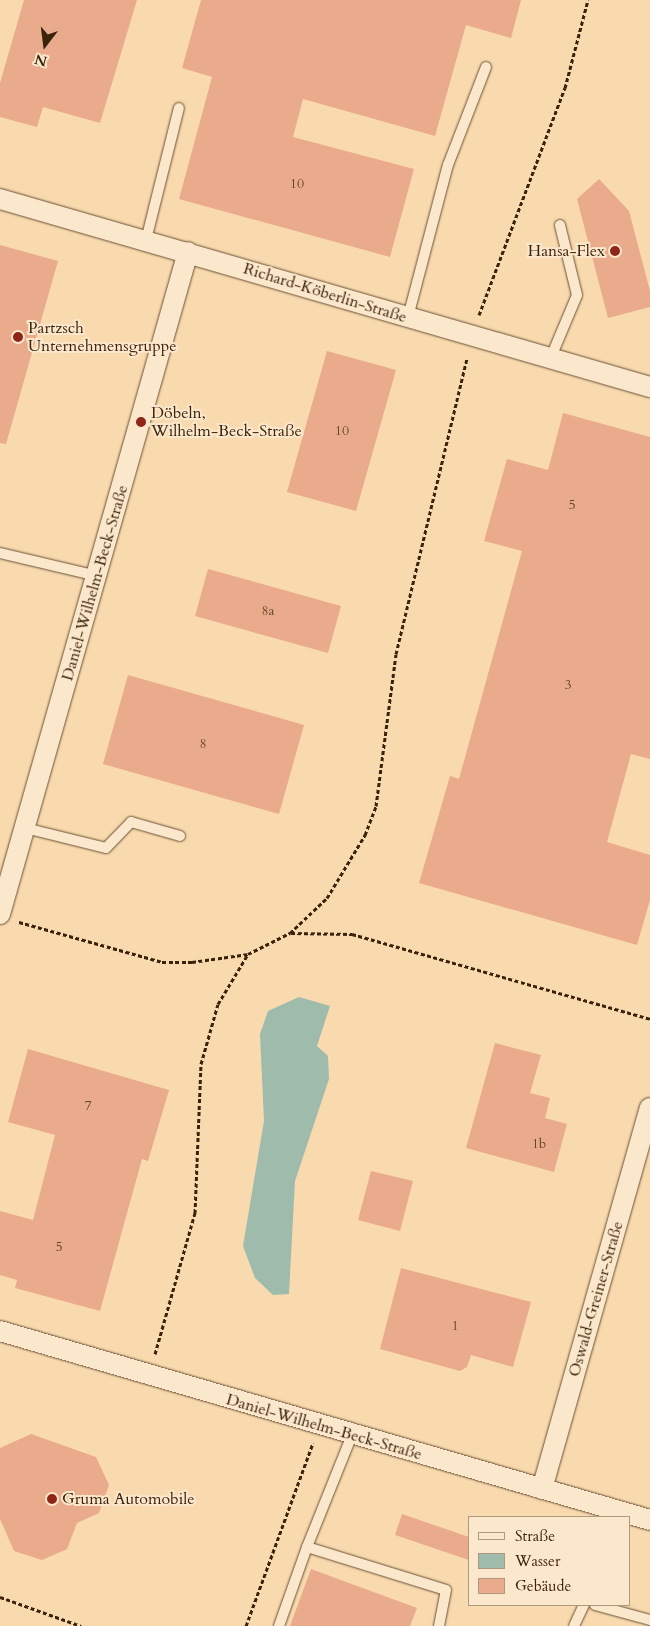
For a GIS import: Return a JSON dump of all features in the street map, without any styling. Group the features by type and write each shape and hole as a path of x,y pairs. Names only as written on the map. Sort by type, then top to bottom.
{"street":[{"name":"Richard-Köberlin-Straße","path":"0,199 650,387"},
{"name":"Daniel-Wilhelm-Beck-Straße","path":"5,917 25,828 188,252"},
{"name":"Oswald-Greiner-Straße","path":"542,1489 650,1108"},
{"name":"Daniel-Wilhelm-Beck-Straße","path":"0,1331 352,1436 542,1489 616,1514"},
{"name":"Daniel-Wilhelm-Beck-Straße","path":"630,1516 650,1520"}],"lane":[{"path":"408,317 448,165 486,68"},
{"path":"146,240 179,108"},
{"path":"551,358 577,295 560,225"},
{"path":"0,553 96,576"},
{"path":"25,828 106,848 131,822 180,836"},
{"path":"279,1626 307,1547 352,1436"},
{"path":"307,1547 446,1590 438,1626"},
{"path":"574,1626 584,1606"},
{"path":"599,1606 650,1620"}],"path":[{"path":"5,917 162,962 248,954 290,933 327,898 343,874 376,806 396,654 472,336 492,273 564,88 588,0"},
{"path":"290,933 352,934 650,1019"},
{"path":"149,1376 195,1213 203,1055 218,1004 248,954"},
{"path":"246,1626 319,1426"},
{"path":"0,1597 81,1626"}],"water":[{"path":"299,997 330,1006 317,1046 328,1056 329,1079 295,1181 289,1294 273,1295 255,1278 243,1246 264,1121 260,1034 268,1011"}],"building":[{"path":"24,0 137,0 100,123 43,107 37,127 0,117 0,83"},
{"path":"201,0 521,0 511,38 466,25 435,136 303,99 293,137 414,169 390,257 179,199 212,77 182,68"},
{"name":"Hansa-Flex","path":"599,179 629,211 650,291 650,307 608,318 577,199"},
{"name":"Partzsch Unternehmensgruppe","path":"0,245 58,261 6,444 0,443"},
{"path":"327,351 396,370 356,511 287,492"},
{"path":"563,413 650,437 650,759 631,754 607,842 650,855 650,900 637,945 419,883 450,776 459,779 522,551 484,541 507,459 548,470"},
{"path":"208,569 341,606 328,653 195,616"},
{"path":"128,675 304,725 279,814 103,764"},
{"path":"495,1043 541,1055 530,1093 550,1098 545,1118 567,1124 554,1172 466,1148"},
{"path":"28,1049 169,1090 148,1161 142,1159 100,1311 15,1288 17,1280 0,1275 0,1211 33,1220 55,1135 8,1122"},
{"path":"371,1171 413,1181 400,1231 358,1220"},
{"path":"401,1268 531,1302 513,1367 471,1355 467,1367 460,1371 380,1349"},
{"name":"Gruma Automobile","path":"31,1434 96,1457 109,1485 99,1513 77,1523 67,1549 42,1560 14,1551 0,1519 0,1448"},
{"path":"402,1514 468,1537 468,1560 395,1535"},
{"path":"311,1569 417,1608 410,1626 290,1626"}],"place":[{"name":"Hansa-Flex","path":"615,251"},
{"name":"Partzsch Unternehmensgruppe","path":"18,337"},
{"name":"Döbeln, Wilhelm-Beck-Straße","path":"141,422"},
{"name":"Gruma Automobile","path":"52,1499"}]}
